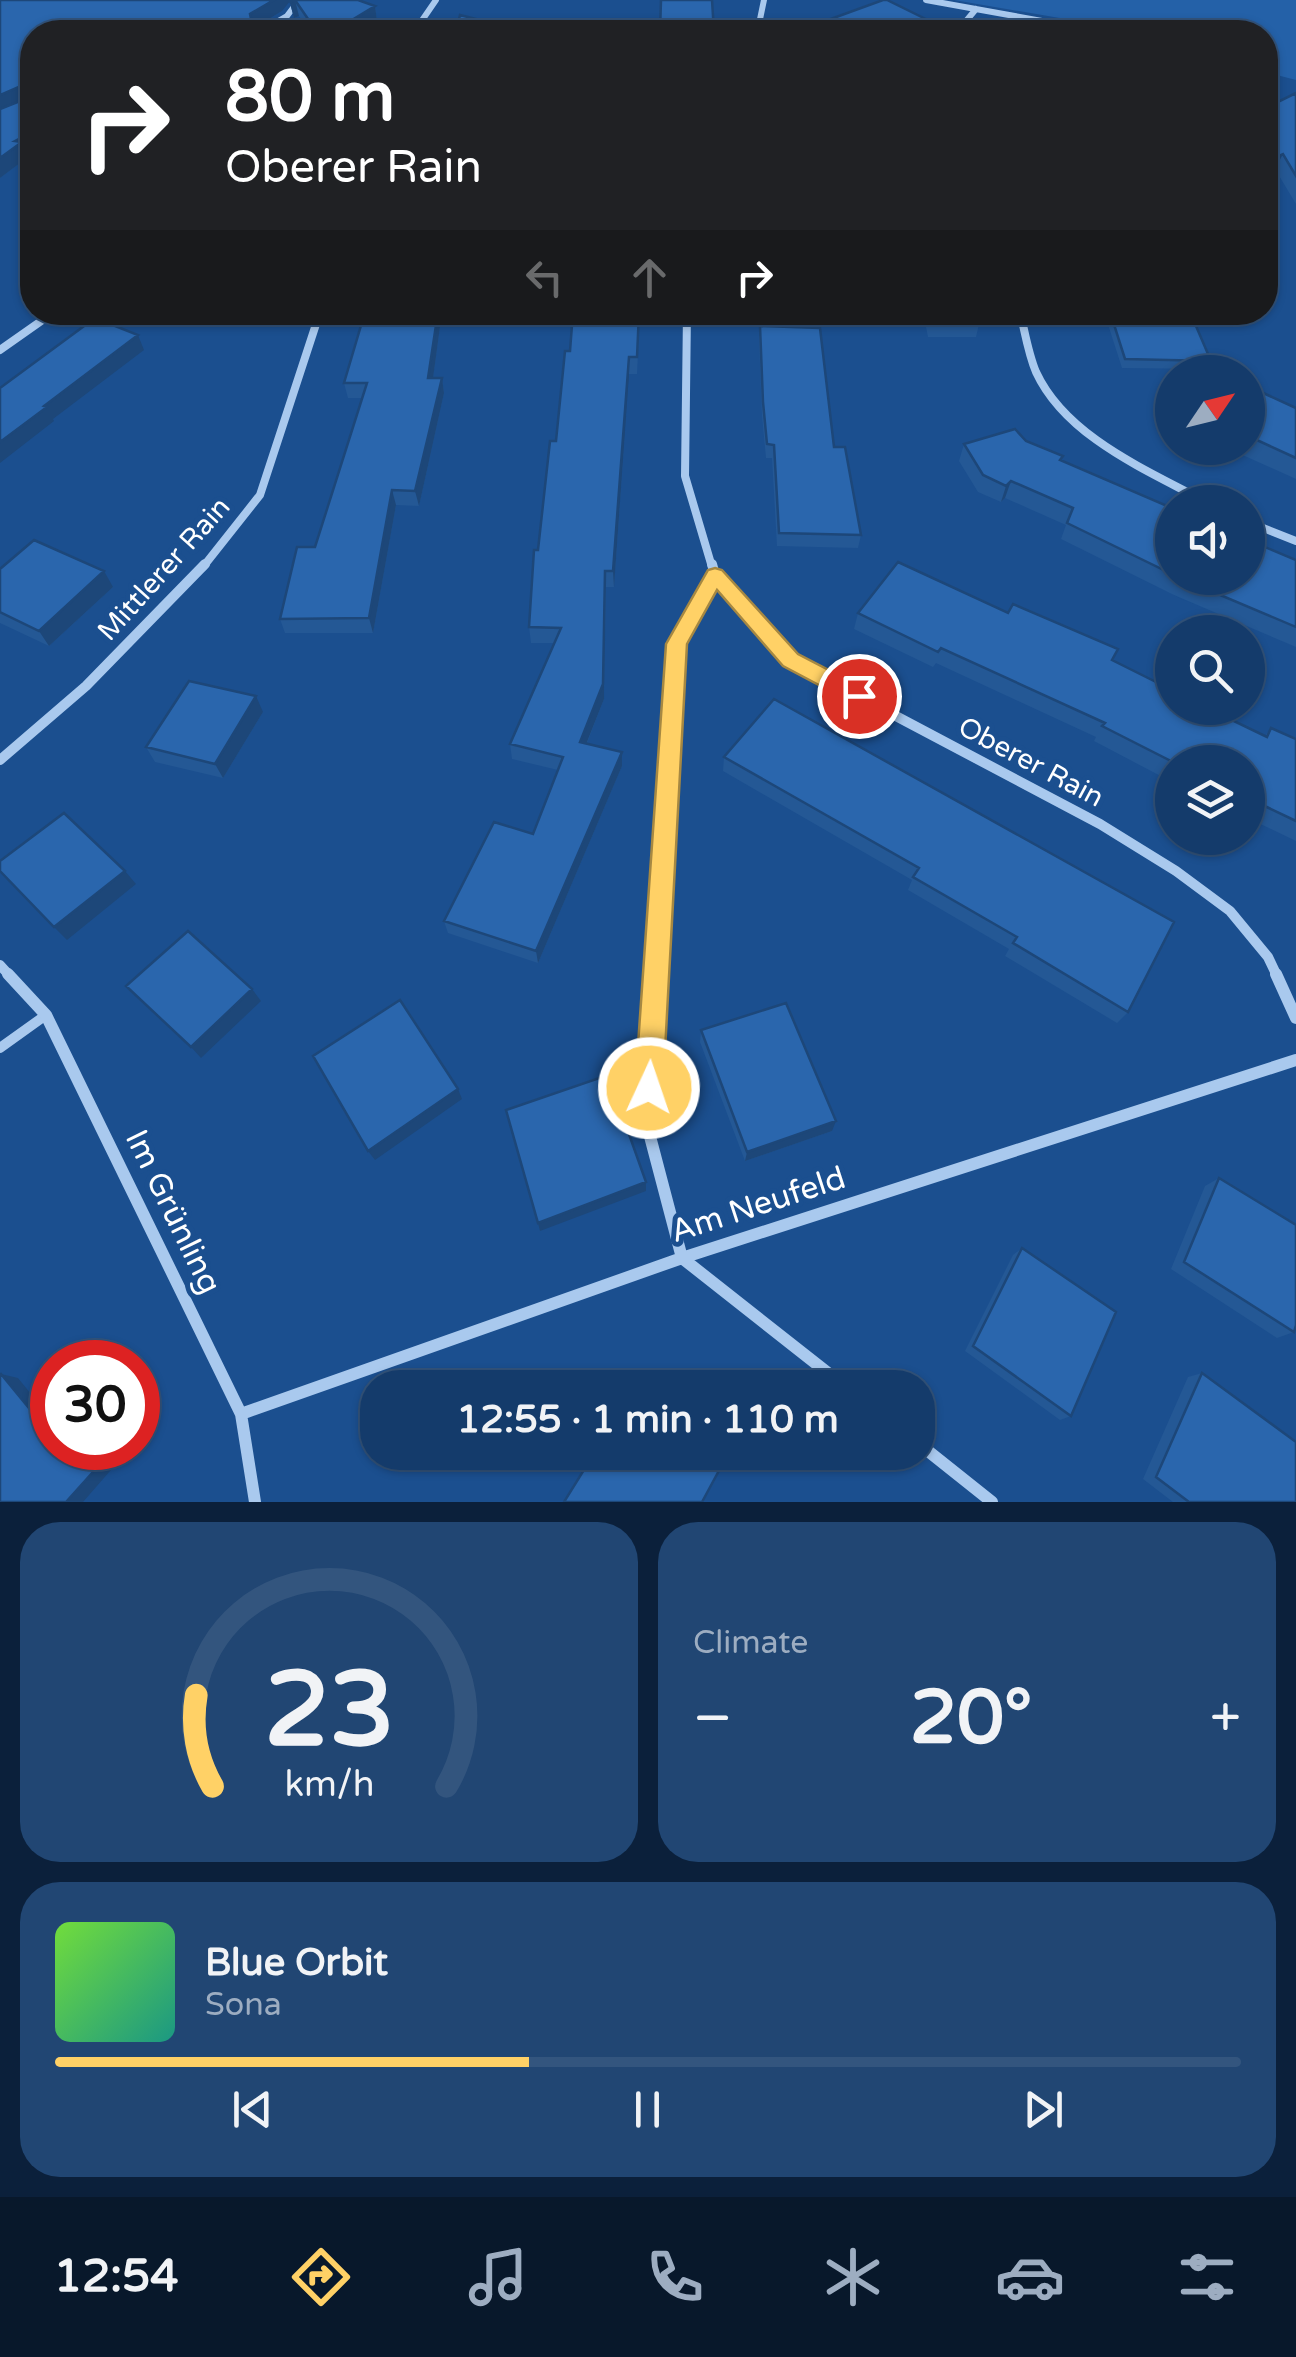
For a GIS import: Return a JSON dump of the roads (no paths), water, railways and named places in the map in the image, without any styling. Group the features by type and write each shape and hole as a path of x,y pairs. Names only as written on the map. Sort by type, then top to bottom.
{"street":[{"path":"279,20 299,0"},
{"path":"926,0 1037,20"},
{"path":"967,20 976,9"},
{"path":"0,350 36,325"},
{"name":"Mittlerer Rain","path":"0,760 86,686 161,612 212,557 260,495 316,325"},
{"name":"Oberer Rain","path":"688,325 685,476 715,575 790,660 1100,824 1176,870 1230,911 1268,957 1296,1018"},
{"path":"1024,325 1038,376 1055,401 1125,457 1175,485"},
{"path":"1265,529 1296,541"},
{"path":"715,575 677,644 647,1125 682,1258 824,1370"},
{"name":"Im Grünling","path":"0,965 46,1015 241,1414 255,1502"},
{"name":"Am Neufeld","path":"241,1414 682,1258 1296,1060"},
{"path":"935,1457 992,1502"}],"lane":[{"path":"0,1048 46,1015"}]}
